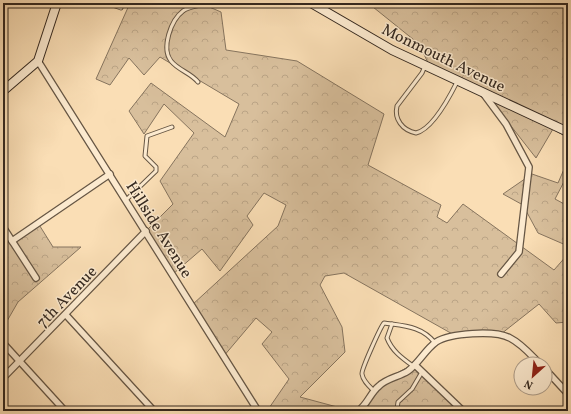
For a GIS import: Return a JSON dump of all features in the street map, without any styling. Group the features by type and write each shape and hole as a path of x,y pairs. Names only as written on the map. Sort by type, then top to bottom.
{"street":[{"path":"3,91 38,61 58,3"},
{"name":"Monmouth Avenue","path":"311,3 392,50 568,132"},
{"name":"Hillside Avenue","path":"38,61 258,411"},
{"path":"482,92 506,124 529,166 519,252 501,274"},
{"path":"12,241 110,174"},
{"path":"3,227 36,278"},
{"name":"7th Avenue","path":"3,378 66,315 146,231"},
{"path":"66,315 154,411"},
{"path":"358,411 366,404 374,391 387,380 404,373 414,365 435,343 451,337 488,334 505,336 514,340 531,356"},
{"path":"3,342 65,411"},
{"path":"414,365 463,411"},
{"path":"553,378 568,394"}],"lane":[{"path":"83,3 90,5 93,3"},
{"path":"107,3 121,8"},
{"path":"198,82 190,74 171,62 166,52 166,45 170,32 183,11 204,3"},
{"path":"426,65 396,111 398,122 407,130 416,133 423,129 448,102 458,80"},
{"path":"126,200 156,170 156,167 145,156 146,136 172,127"},
{"path":"374,391 364,380 361,370 372,349 380,326 384,323 413,327 428,335 435,343"},
{"path":"392,324 387,338 389,344 392,349 414,365"},
{"path":"397,409 398,402 409,393 422,372"}],"green space":[{"path":"130,3 200,3 221,12 226,50 297,61 384,114 368,165 441,205 437,217 447,223 463,204 554,270 568,254 568,322 556,323 539,304 501,334 456,336 344,273 325,276 320,285 342,327 345,352 300,397 352,411 267,411 289,379 262,344 272,332 256,318 223,357 192,305 278,226 286,205 264,193 247,216 253,225 220,271 202,249 173,274 145,232 173,204 160,181 194,133 164,104 144,134 129,111 151,83 225,137 239,104 160,57 144,75 129,58 110,85 96,79"},
{"path":"368,3 568,3 568,138 553,129 536,158 486,94 431,69 419,44"},
{"path":"568,160 568,174 555,199 568,206 568,246 538,233 523,205 503,194 532,174 558,183"},
{"path":"38,223 53,247 81,247 18,302 3,328 3,245"},
{"path":"412,365 461,411 357,411 382,381"}]}
